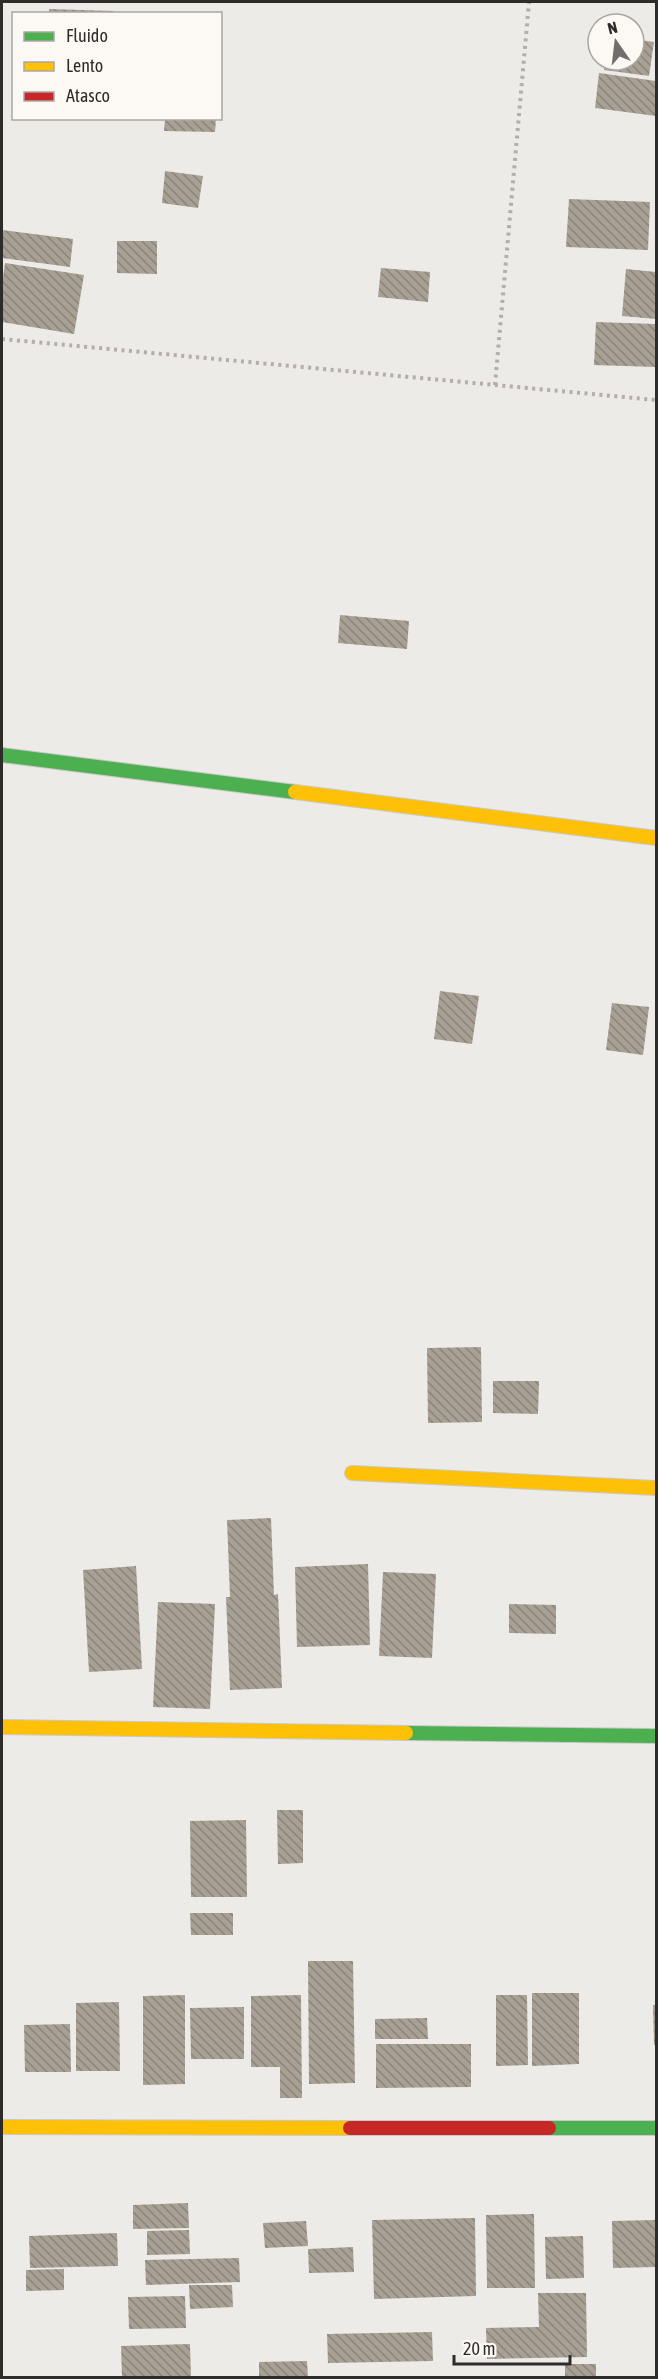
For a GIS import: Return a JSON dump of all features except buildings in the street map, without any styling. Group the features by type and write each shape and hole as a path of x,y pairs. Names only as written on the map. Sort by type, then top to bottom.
{"street":[{"path":"2,755 657,838"},
{"path":"352,1473 657,1488"},
{"path":"2,1727 657,1736"},
{"path":"2,2127 657,2128"}],"path":[{"path":"495,386 529,2"},
{"path":"2,339 657,400"}],"traffic: fast":[{"path":"2,755 295,792"},
{"path":"406,1733 656,1736"},
{"path":"549,2128 656,2128"}],"traffic: slow":[{"path":"295,792 656,838"},
{"path":"352,1473 656,1488"},
{"path":"2,1727 406,1733"},
{"path":"2,2127 350,2128"}],"traffic: jam":[{"path":"350,2128 549,2128"}]}
